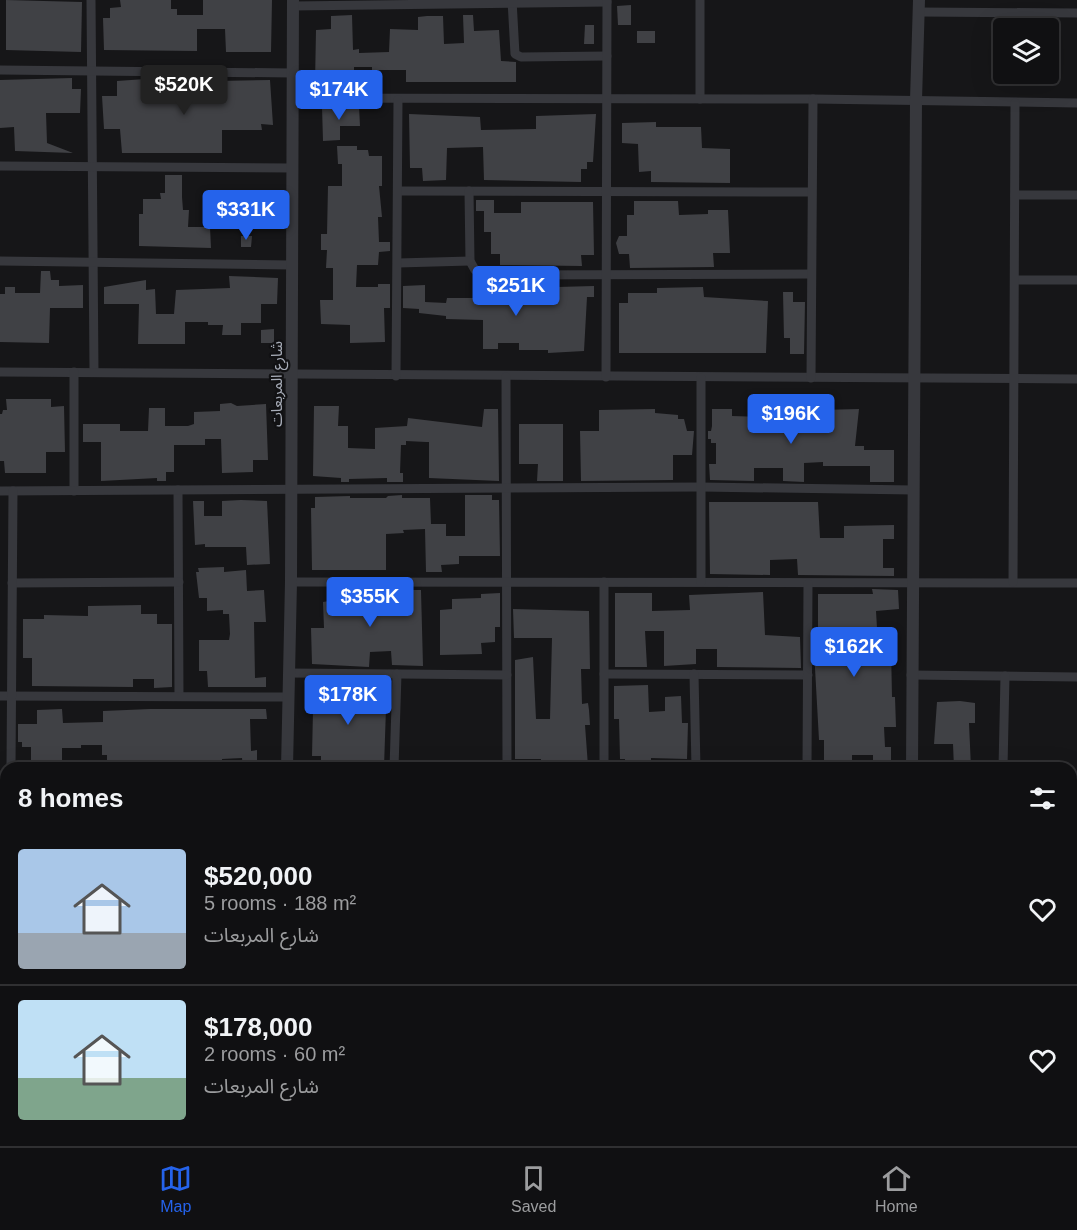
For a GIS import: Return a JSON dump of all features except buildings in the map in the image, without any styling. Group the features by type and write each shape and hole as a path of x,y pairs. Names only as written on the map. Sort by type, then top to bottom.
{"street":[{"path":"91,0 94,372"},
{"path":"700,0 700,99"},
{"path":"293,3 607,1 606,377"},
{"path":"512,2 515,54 521,57 607,56"},
{"name":"شارع المربعات","path":"287,762 291,582 293,3"},
{"path":"912,762 916,100 919,6 1077,13"},
{"path":"0,69 292,73"},
{"path":"292,98 813,99 1077,103"},
{"path":"811,378 810,192 813,99"},
{"path":"396,376 399,263 398,100"},
{"path":"1013,582 1015,103"},
{"path":"0,166 292,168"},
{"path":"399,190 810,192"},
{"path":"469,190 470,261 475,270 485,275 811,273"},
{"path":"1016,195 1077,195"},
{"path":"0,261 292,265"},
{"path":"399,263 470,261"},
{"path":"1015,280 1077,280"},
{"path":"0,372 291,376 1077,379"},
{"path":"74,372 74,491"},
{"path":"506,377 507,762"},
{"path":"701,378 701,582"},
{"path":"0,491 701,487 914,490"},
{"path":"178,490 179,696"},
{"path":"10,762 5,696 12,584 13,491"},
{"path":"12,584 178,582"},
{"path":"291,582 1077,583"},
{"path":"604,582 604,762"},
{"path":"807,762 808,584"},
{"path":"289,673 507,675"},
{"path":"394,762 397,674"},
{"path":"604,674 808,675"},
{"path":"694,674 696,762"},
{"path":"911,675 1077,677"},
{"path":"1003,762 1005,676"},
{"path":"5,696 289,697"}]}
